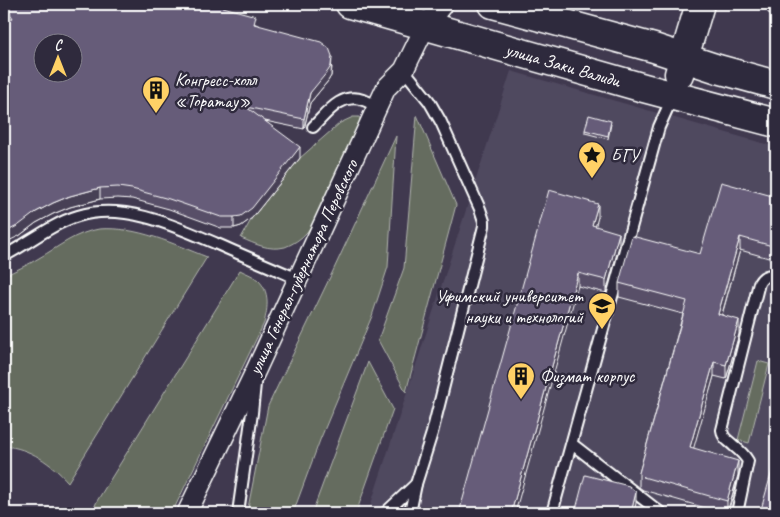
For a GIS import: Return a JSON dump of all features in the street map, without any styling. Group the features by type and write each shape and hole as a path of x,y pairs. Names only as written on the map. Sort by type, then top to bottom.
{"main road":[{"name":"улица Заки Валиди","path":"350,4 644,88 776,123"},
{"path":"493,4 654,48 776,85"},
{"path":"673,95 700,4"}],"street":[{"name":"улица Генерал-губернатора Перовского","path":"187,513 256,370 386,88 404,70 426,25 444,4"}],"lane":[{"path":"404,70 429,101 441,122 484,221 432,433 416,484 410,513"},
{"path":"552,513 659,127 673,95"},
{"path":"313,127 336,104 345,99 364,100 377,107"},
{"path":"4,256 67,219 100,212 119,213 144,217 174,226 298,279"},
{"path":"737,513 748,462 734,445 725,439 722,430 759,283 768,275 776,276"},
{"path":"238,513 256,370"},
{"path":"572,444 658,512"},
{"path":"385,513 416,484"}],"shaded area":[{"name":"Уфимский университет науки и технологий","path":"511,71 776,147 776,513 368,513"}],"green space":[{"path":"417,115 456,205 406,392 378,340 404,268"},
{"path":"353,117 359,117 359,125 319,212 305,235 285,247 279,248 262,246 241,238 252,218 300,158 340,123"},
{"path":"396,136 388,267 372,316 320,440 293,513 247,513 268,406"},
{"path":"99,229 127,230 141,233 207,257 68,482 47,463 31,453 14,447 4,446 4,276 31,263 75,237"},
{"path":"240,270 256,278 265,289 267,306 264,323 172,513 92,513 97,501"},
{"path":"758,361 769,364 749,443 738,440"},
{"path":"368,362 393,409 356,513 312,513"}],"building":[{"name":"Конгресс-холл «Торатау»","path":"4,4 181,4 199,8 200,4 212,4 256,16 254,24 321,42 329,48 332,56 331,66 310,93 304,119 246,107 300,147 252,208 241,216 221,217 169,199 132,189 118,187 100,188 53,203 4,233 4,24 13,18"},
{"path":"589,115 611,121 608,136 585,130"},
{"path":"721,182 776,197 776,247 740,237 718,314 739,320 726,365 714,362 690,447 738,461 727,501 643,477 639,473 687,301 619,283 632,236 700,254"},
{"name":"Физмат корпус","path":"549,190 598,204 592,225 619,233 606,280 578,273 511,513 459,513"},
{"path":"774,464 776,465 776,513 760,513"},
{"path":"585,475 629,486 636,492 631,513 575,513"}],"place":[{"name":"Конгресс-холл «Торатау»","path":"156,114"},
{"name":"БГУ","path":"592,179"},
{"name":"Уфимский университет науки и технологий","path":"602,330"},
{"name":"Физмат корпус","path":"521,400"}]}
